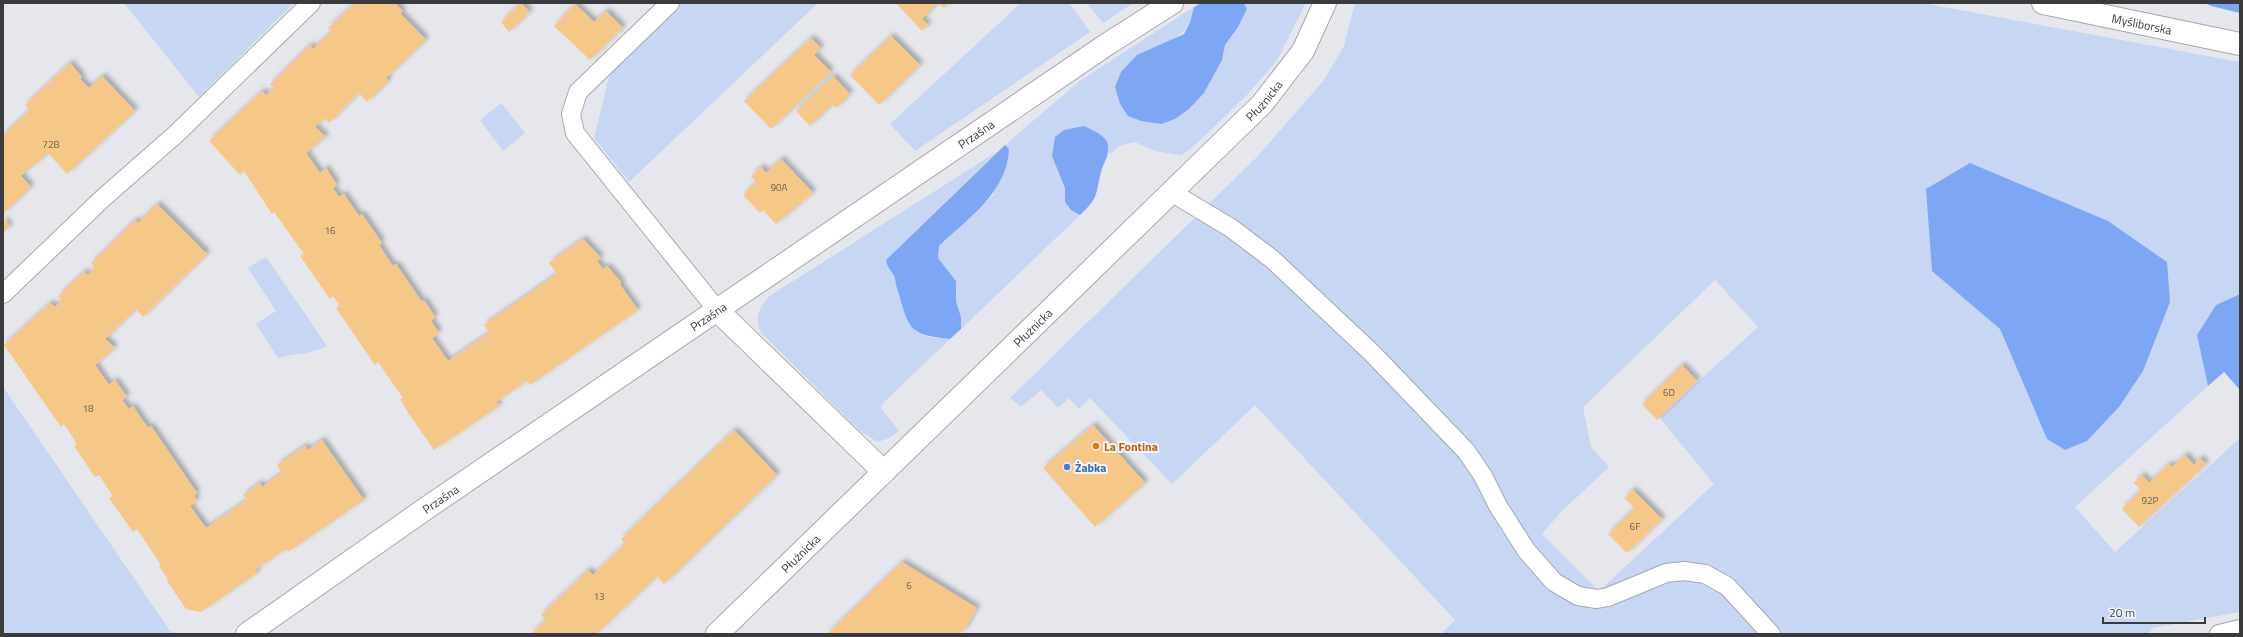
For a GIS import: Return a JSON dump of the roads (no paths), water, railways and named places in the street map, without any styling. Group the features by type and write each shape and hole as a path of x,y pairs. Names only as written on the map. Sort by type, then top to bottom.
{"street":[{"name":"Przaśna","path":"247,634 428,507 1106,46 1172,3"},
{"name":"Płużnicka","path":"717,634 1262,104 1302,51 1325,3"},
{"name":"Myśliborska","path":"2043,3 2240,44"},
{"path":"718,311 884,472"}],"lane":[{"path":"3,294 102,199 176,134 311,3"},
{"path":"670,3 578,92 571,114 575,133 718,311"},
{"path":"1171,192 1231,228 1272,259 1372,353 1466,451 1483,476 1498,506 1526,550 1554,582 1578,596 1596,599 1608,597 1666,573 1684,571 1705,574 1727,586 1771,634"},
{"path":"2219,634 2240,629"}],"place":[{"name":"La Fontina","path":"1096,446"},
{"name":"Żabka","path":"1067,467"}]}
